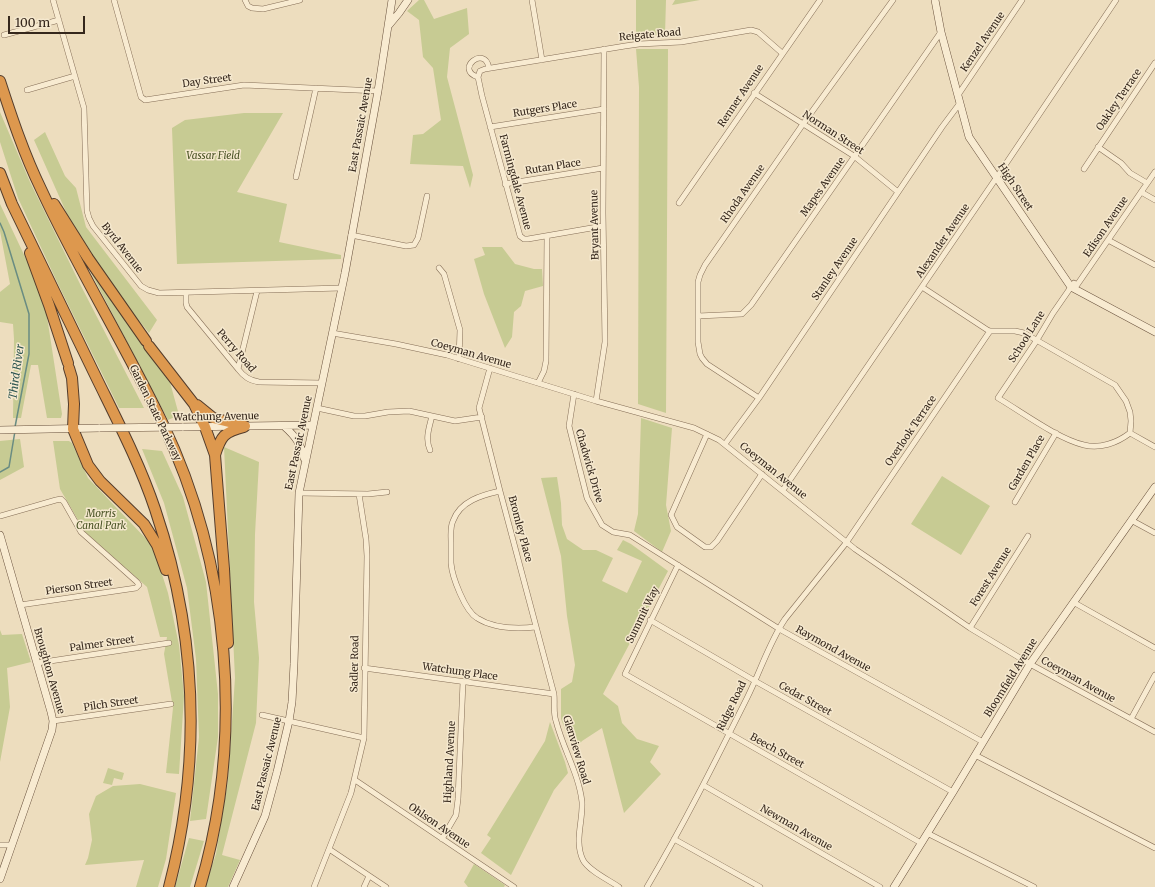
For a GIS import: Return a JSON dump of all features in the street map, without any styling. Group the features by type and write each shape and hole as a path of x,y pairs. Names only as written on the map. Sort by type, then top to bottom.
{"highway":[{"name":"Garden State Parkway","path":"0,81 25,154 57,222 145,390 177,458 191,493 211,566 218,604 224,663 224,755 214,833 200,887"},
{"path":"25,154 84,252 148,343 190,398 213,418 245,426"},
{"path":"0,173 49,305 72,378 74,404 73,429 93,473 139,519 151,534 157,545 166,570 187,651"},
{"path":"12,204 110,405 149,493 166,542 175,577 187,651 191,702 190,761 182,827 169,887"},
{"path":"190,398 205,427 215,455 228,625 228,646 224,663"},
{"path":"215,455 222,437 233,430 245,426"}],"main road":[{"name":"East Passaic Avenue","path":"233,887 264,816 277,772 289,721 294,664 299,493 342,288 378,91 392,0"},
{"path":"388,25 399,14 408,0"},
{"name":"High Street","path":"935,0 941,32 969,137 1071,287 1155,332"},
{"name":"Watchung Avenue","path":"0,430 245,426 285,427 313,425"},
{"path":"285,427 300,445 304,459 304,467"},
{"name":"Bloomfield Avenue","path":"894,887 1030,664 1131,520 1154,491"},
{"name":"Broughton Avenue","path":"0,535 53,721 52,730 0,879"}],"street":[{"name":"Byrd Avenue","path":"53,0 84,108 87,211 89,218 93,226 141,286 159,293 342,288"},
{"name":"Day Street","path":"114,0 141,97 145,100 244,85 378,91"},
{"path":"245,0 248,6 257,9 263,9 300,0"},
{"path":"532,0 542,60"},
{"name":"Renner Avenue","path":"679,203 820,0"},
{"name":"Rhoda Avenue","path":"759,398 707,364 700,354 698,342 698,282 700,275 705,265 803,124 892,0"},
{"name":"Kenzel Avenue","path":"958,94 1022,0"},
{"name":"Alexander Avenue","path":"783,490 997,178 1116,0"},
{"path":"4,35 59,20"},
{"name":"Reigate Road","path":"488,68 604,49 639,44 681,42 750,30 758,32 782,53"},
{"name":"Mapes Avenue","path":"698,316 736,315 746,312 941,32"},
{"name":"Bryant Avenue","path":"596,401 605,342 603,226 604,49"},
{"path":"477,59 483,59 487,63 488,68 480,71 478,78 470,72 470,66 472,62 477,59"},
{"name":"Oakley Terrace","path":"1084,169 1155,63"},
{"path":"27,90 74,76"},
{"name":"Farmingdale Avenue","path":"478,78 520,236 524,239 547,236"},
{"path":"296,177 316,88"},
{"name":"Norman Street","path":"754,94 854,156 898,192"},
{"name":"Stanley Avenue","path":"725,444 759,398 942,127 960,103"},
{"name":"Rutgers Place","path":"490,127 604,109"},
{"path":"1098,147 1121,163 1130,173 1147,183"},
{"name":"Rutan Place","path":"505,184 603,168"},
{"name":"Edison Avenue","path":"1071,287 1074,283 1077,285 1155,172"},
{"path":"1141,192 1155,200"},
{"path":"351,235 406,246 414,245 418,238 427,196"},
{"path":"538,383 546,366 547,236 603,226"},
{"path":"1108,240 1155,265"},
{"path":"439,268 444,274 460,330 459,359"},
{"name":"School Lane","path":"1056,433 998,398 1071,287"},
{"path":"922,288 990,331 1024,332 1115,385 1126,401 1130,412 1130,433"},
{"path":"238,369 257,291"},
{"name":"Perry Road","path":"186,293 187,307 246,378 251,381 322,383"},
{"name":"Overlook Terrace","path":"847,542 990,331"},
{"name":"Coeyman Avenue","path":"332,333 396,344 459,359 596,401 694,428 720,440 847,542 970,628 1030,664 1155,732"},
{"name":"Bromley Place","path":"490,368 480,408 500,491 554,694"},
{"name":"Chadwick Drive","path":"574,394 569,426 587,498 594,512 602,525 613,532 630,535 678,565"},
{"path":"317,408 354,416 409,411 455,421 482,417"},
{"path":"430,450 427,440 432,416"},
{"path":"1056,433 1084,445 1094,446 1116,442 1130,433"},
{"name":"Garden Place","path":"1015,502 1056,433"},
{"path":"1130,433 1155,447"},
{"path":"707,434 671,515 677,526 705,547 711,547 717,541 762,474"},
{"path":"500,491 478,497 473,500 463,507 453,520 451,529 451,564 454,576 462,598 475,618 504,627 536,627"},
{"path":"299,493 360,494 387,492"},
{"name":"Sadler Road","path":"314,887 351,793 364,738 367,556 360,494"},
{"name":"Pierson Street","path":"0,516 60,499 64,502 81,532 139,585 136,588 20,605"},
{"path":"1131,520 1155,533"},
{"name":"Forest Avenue","path":"970,628 1028,536"},
{"name":"Ridge Road","path":"647,887 729,734 779,628 847,542"},
{"name":"Summit Way","path":"625,674 678,565"},
{"name":"Raymond Avenue","path":"678,565 779,628 983,742"},
{"path":"1074,602 1155,648"},
{"name":"Cedar Street","path":"650,620 755,681 953,792"},
{"name":"Palmer Street","path":"37,663 169,643"},
{"name":"Watchung Place","path":"364,668 554,694"},
{"name":"Beech Street","path":"625,674 921,842"},
{"path":"1131,719 1155,675"},
{"name":"Highland Avenue","path":"442,839 456,815 463,682"},
{"name":"Glenview Road","path":"554,694 555,720 572,764 582,802 579,838 580,852 584,861 589,867 619,887"},
{"name":"Pilch Street","path":"53,721 172,704"},
{"path":"262,715 364,738"},
{"path":"975,755 1155,848"},
{"name":"Ohlson Avenue","path":"355,780 514,887"},
{"name":"Newman Avenue","path":"703,785 880,887"},
{"path":"928,833 1034,887"},
{"path":"674,839 760,887"},
{"path":"0,845 12,845"},
{"path":"329,849 386,887"},
{"path":"364,887 369,876"}],"green space":[{"path":"419,0 424,0 434,19 467,8 469,34 450,48 447,77 473,175 470,188 463,166 410,164 413,135 423,134 441,120 433,68 423,57 419,20 407,11"},
{"path":"636,0 666,0 665,35 636,36"},
{"path":"675,0 700,0 672,5"},
{"path":"636,49 668,49 666,413 638,404 639,87"},
{"path":"0,112 30,182 81,286 144,408 119,408 58,284 18,198 0,142"},
{"name":"Vassar Field","path":"244,113 283,113 237,192 287,204 279,242 341,255 341,259 177,264 172,128 185,120"},
{"path":"45,132 65,176 76,188 86,227 157,320 149,333 117,293 67,214 34,140"},
{"path":"0,204 44,297 62,414 61,418 47,418 38,365 31,365 21,418 13,418 13,324 0,322 0,292 10,284 0,231"},
{"path":"482,247 502,247 515,264 534,269 542,269 543,286 525,291 521,306 514,312 512,337 505,348 484,294 474,259 485,255"},
{"path":"89,269 168,375 179,415 168,420"},
{"path":"641,418 672,428 666,505 671,531 662,552 634,531 638,514"},
{"path":"20,439 24,467 0,480 0,441"},
{"name":"Morris Canal Park","path":"53,441 69,441 72,443 88,478 153,546 168,593 179,645 184,696 179,774 166,773 173,708 164,654 167,637 160,637 147,587 85,532 60,489"},
{"path":"224,447 259,462 255,534 254,602 259,658 256,723 222,855 240,860 228,887 205,887 216,854 228,780 235,678"},
{"path":"142,449 162,451 183,497 206,582 218,694 218,737 206,819 190,821 199,737 196,659 187,588 164,503"},
{"path":"942,476 990,506 961,555 911,524"},
{"path":"557,477 561,503 562,525 567,539 583,550 596,550 613,558 602,581 627,593 642,561 617,550 623,540 631,544 668,571 603,694 618,706 622,723 637,739 659,746 650,762 661,774 624,813 602,728 582,741 574,751 561,719 561,689 572,682 575,665 567,616 561,556 541,478"},
{"path":"0,630 2,635 22,634 31,662 7,668 10,707 0,762"},
{"path":"550,722 568,773 554,790 511,875 481,853 491,838 487,835 545,741"},
{"path":"108,768 124,773 122,780 114,778 112,785 103,783"},
{"path":"140,784 176,793 166,859 158,887 136,887 144,860 85,865 92,840 89,814 96,796 113,786"},
{"path":"189,838 204,841 190,887 175,887"},
{"path":"474,864 505,885 504,887 468,887 464,882"}],"waterway":[{"name":"Third River","path":"0,223 29,314 29,354 15,427"},
{"name":"Third River","path":"0,472 9,467 15,431"}]}
